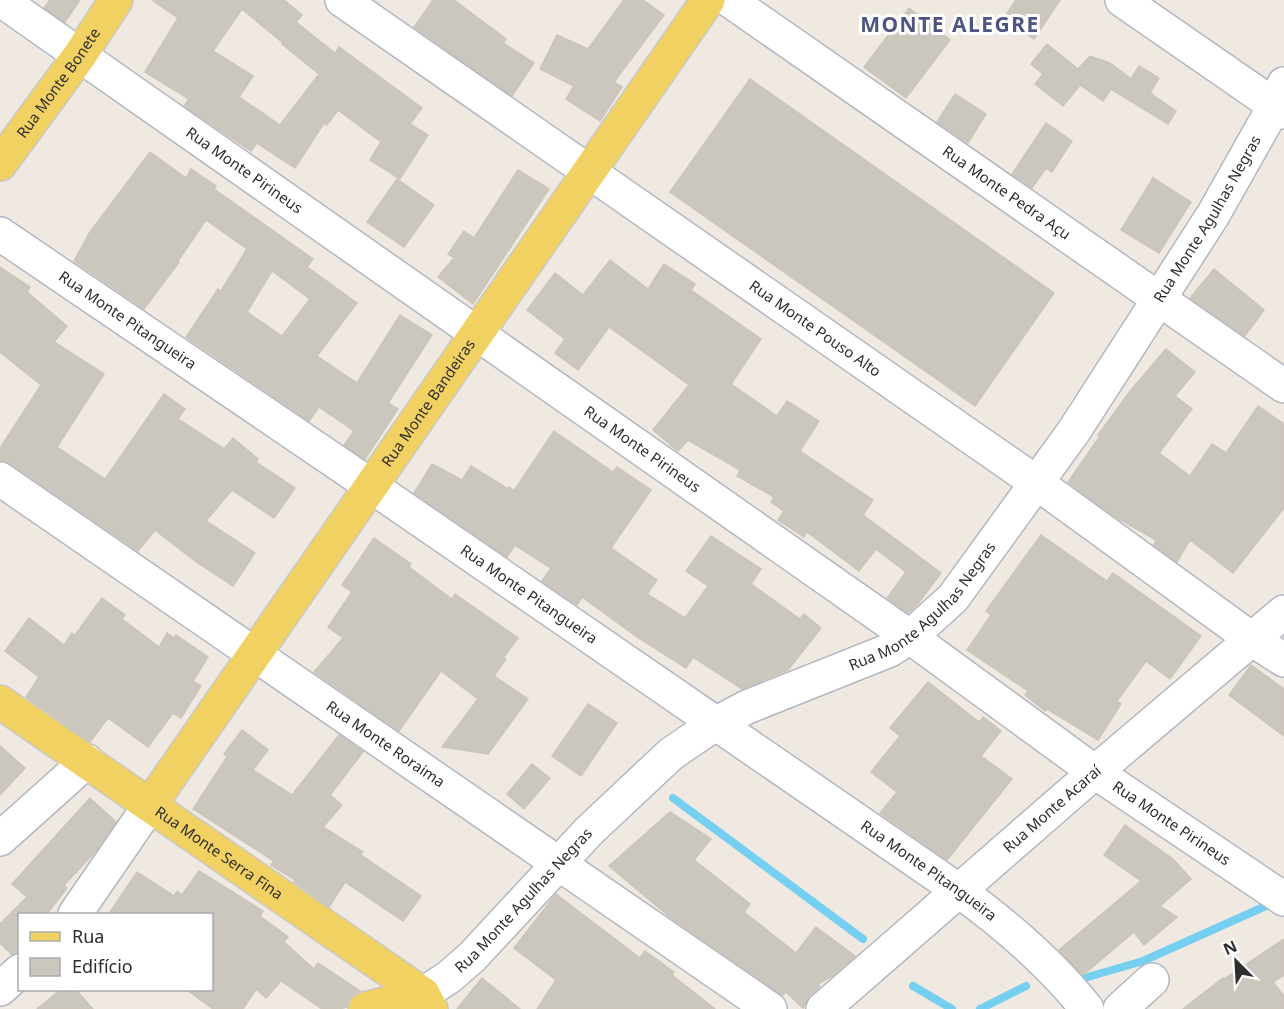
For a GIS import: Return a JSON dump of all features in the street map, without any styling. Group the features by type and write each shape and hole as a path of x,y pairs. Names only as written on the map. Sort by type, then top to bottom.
{"main road":[{"name":"Rua Monte Bonete","path":"0,164 80,55 116,0"},
{"name":"Rua Monte Bandeiras","path":"150,806 708,0"},
{"name":"Rua Monte Serra Fina","path":"0,702 427,1001"},
{"path":"365,1009 427,1001"}],"street":[{"name":"Rua Monte Pirineus","path":"1,0 910,637 1095,772 1284,899"},
{"name":"Rua Monte Pouso Alto","path":"342,0 1037,483 1253,640 1284,660"},
{"name":"Rua Monte Pedra Açu","path":"729,0 1284,386"},
{"path":"1122,0 1281,101"},
{"name":"Rua Monte Agulhas Negras","path":"427,1001 560,865 589,831 671,754 715,724 747,707 890,650 910,637 953,598 965,585 1074,431 1213,215 1281,101"},
{"name":"Rua Monte Pitangueira","path":"0,234 958,890 1051,967 1087,1009"},
{"name":"Rua Monte Roraima","path":"0,479 770,1009"},
{"name":"Rua Monte Acaraí","path":"823,1009 1095,772 1284,612"},
{"path":"0,839 87,761"},
{"path":"76,913 150,806"},
{"path":"0,989 18,972"},
{"path":"1120,1009 1152,980"}],"building":[{"path":"50,0 80,0 65,22 44,8"},
{"path":"152,0 284,0 302,15 296,22 335,53 339,47 422,108 410,124 428,135 400,179 370,160 381,142 338,110 327,125 324,123 295,168 257,143 251,151 184,106 189,99 145,72 178,18","holes":["242,9 319,74 280,125 239,97 253,76 213,51"]},
{"path":"433,0 454,0 506,39 503,43 534,63 512,96 414,27"},
{"path":"624,0 643,0 664,15 614,82 622,87 600,121 566,99 574,86 540,69 557,35 588,49"},
{"path":"1016,0 1060,0 1034,39 1003,19"},
{"path":"909,8 950,40 906,98 864,67"},
{"path":"1047,44 1078,69 1090,56 1110,63 1131,79 1139,66 1159,78 1150,93 1176,111 1168,124 1111,89 1103,101 1080,85 1063,106 1035,84 1043,74 1031,64"},
{"path":"750,79 1054,293 975,406 670,192"},
{"path":"955,94 986,114 968,143 937,122"},
{"path":"1046,123 1072,141 1052,172 1046,168 1032,188 1012,174"},
{"path":"150,152 186,178 191,169 216,186 214,189 313,259 307,267 357,303 317,356 357,383 400,315 432,335 388,403 398,409 365,459 344,445 354,431 319,407 309,421 186,337 218,289 221,291 247,249 206,220 179,262 144,309 74,261 90,232","holes":["272,271 310,299 282,336 247,312"]},
{"path":"518,170 549,189 473,304 438,277 454,258 448,254 464,231 474,238"},
{"path":"1153,178 1191,202 1159,253 1121,230"},
{"path":"397,179 434,205 404,247 367,222"},
{"path":"610,260 648,289 664,264 695,284 691,290 761,339 731,384 777,416 787,401 819,421 800,451 873,500 863,515 941,573 917,605 908,613 887,598 906,572 876,549 859,571 807,532 804,537 778,520 784,511 771,502 774,497 737,476 740,470 688,440 678,451 653,430 689,385 609,327 578,370 555,353 565,339 527,310 555,273 583,295"},
{"path":"0,267 30,287 27,292 67,326 54,342 104,374 57,447 105,479 164,394 185,409 178,419 224,449 233,438 258,459 256,462 295,488 274,518 232,490 206,521 255,553 233,586 195,561 155,530 138,551 11,464 0,460 0,448 41,385 0,352"},
{"path":"1214,269 1264,310 1245,336 1190,298"},
{"path":"1166,349 1195,372 1175,396 1192,409 1159,453 1190,476 1212,444 1226,453 1258,406 1284,424 1284,508 1233,573 1190,540 1177,562 1154,545 1156,540 1114,516 1068,482 1100,436 1098,435 1131,390"},
{"path":"554,431 613,472 617,467 651,490 611,548 657,580 647,594 685,618 708,586 686,571 711,536 761,569 751,584 800,619 804,614 821,628 788,670 742,689 693,657 686,668 637,637 582,597 577,605 542,581 551,568 515,545 507,557 414,493 432,464 462,480 471,466 514,491"},
{"path":"1041,535 1107,581 1113,573 1201,636 1170,679 1146,661 1117,701 1121,704 1098,740 1047,709 1045,711 1025,695 1028,691 967,650 991,615 986,611"},
{"path":"374,538 411,564 409,567 452,599 455,594 518,638 503,658 506,659 494,676 528,699 488,754 442,747 478,699 441,671 399,731 314,672 343,638 328,627 352,592 342,585"},
{"path":"102,598 125,615 122,619 159,647 167,633 174,638 176,635 208,657 193,681 201,686 181,718 173,713 148,747 108,718 90,742 26,697 39,677 5,651 29,618 64,645 72,633 75,635"},
{"path":"1251,665 1284,689 1284,736 1229,695"},
{"path":"928,682 979,722 983,717 1001,731 981,756 1012,779 947,860 880,813 897,792 871,772 900,736 890,728"},
{"path":"588,704 617,723 581,776 552,756"},
{"path":"242,730 268,750 253,770 292,795 339,735 363,752 330,795 342,805 323,827 363,852 361,855 421,896 403,921 345,882 329,907 294,882 295,880 271,865 274,861 193,809 227,757 224,754"},
{"path":"0,746 25,768 0,795"},
{"path":"532,764 550,778 524,809 507,794"},
{"path":"90,798 116,822 95,852 64,885 67,888 48,913 18,913 18,954 12,955 0,943 0,924 27,897 12,884"},
{"path":"670,812 711,839 694,860 750,904 744,912 796,953 816,927 855,956 834,975 818,984 820,987 810,995 803,1008 786,992 782,995 671,918 609,866"},
{"path":"1125,825 1173,859 1191,879 1160,906 1177,917 1144,945 1134,932 1083,975 1059,950 1141,881 1104,855"},
{"path":"199,871 263,911 260,916 288,937 284,942 314,969 318,963 360,991 351,996 347,1007 322,1009 281,981 266,998 256,989 243,1009 213,1009 188,991 213,991 213,913 109,913 137,872 174,896 177,891 182,895"},
{"path":"556,894 640,958 645,951 674,972 672,975 715,1009 537,1009 556,980 514,948"},
{"path":"1284,939 1284,975 1273,982 1284,996 1284,1009 1183,1009 1223,978"},
{"path":"482,978 520,1009 457,1009"},
{"path":"59,991 77,991 93,1009 37,1009"}],"waterway":[{"path":"673,798 863,939"},
{"path":"1081,979 1143,961 1268,905"},
{"path":"913,986 952,1009"},
{"path":"980,1009 1026,986"}],"district":[{"name":"MONTE ALEGRE","path":"950,25"}]}
